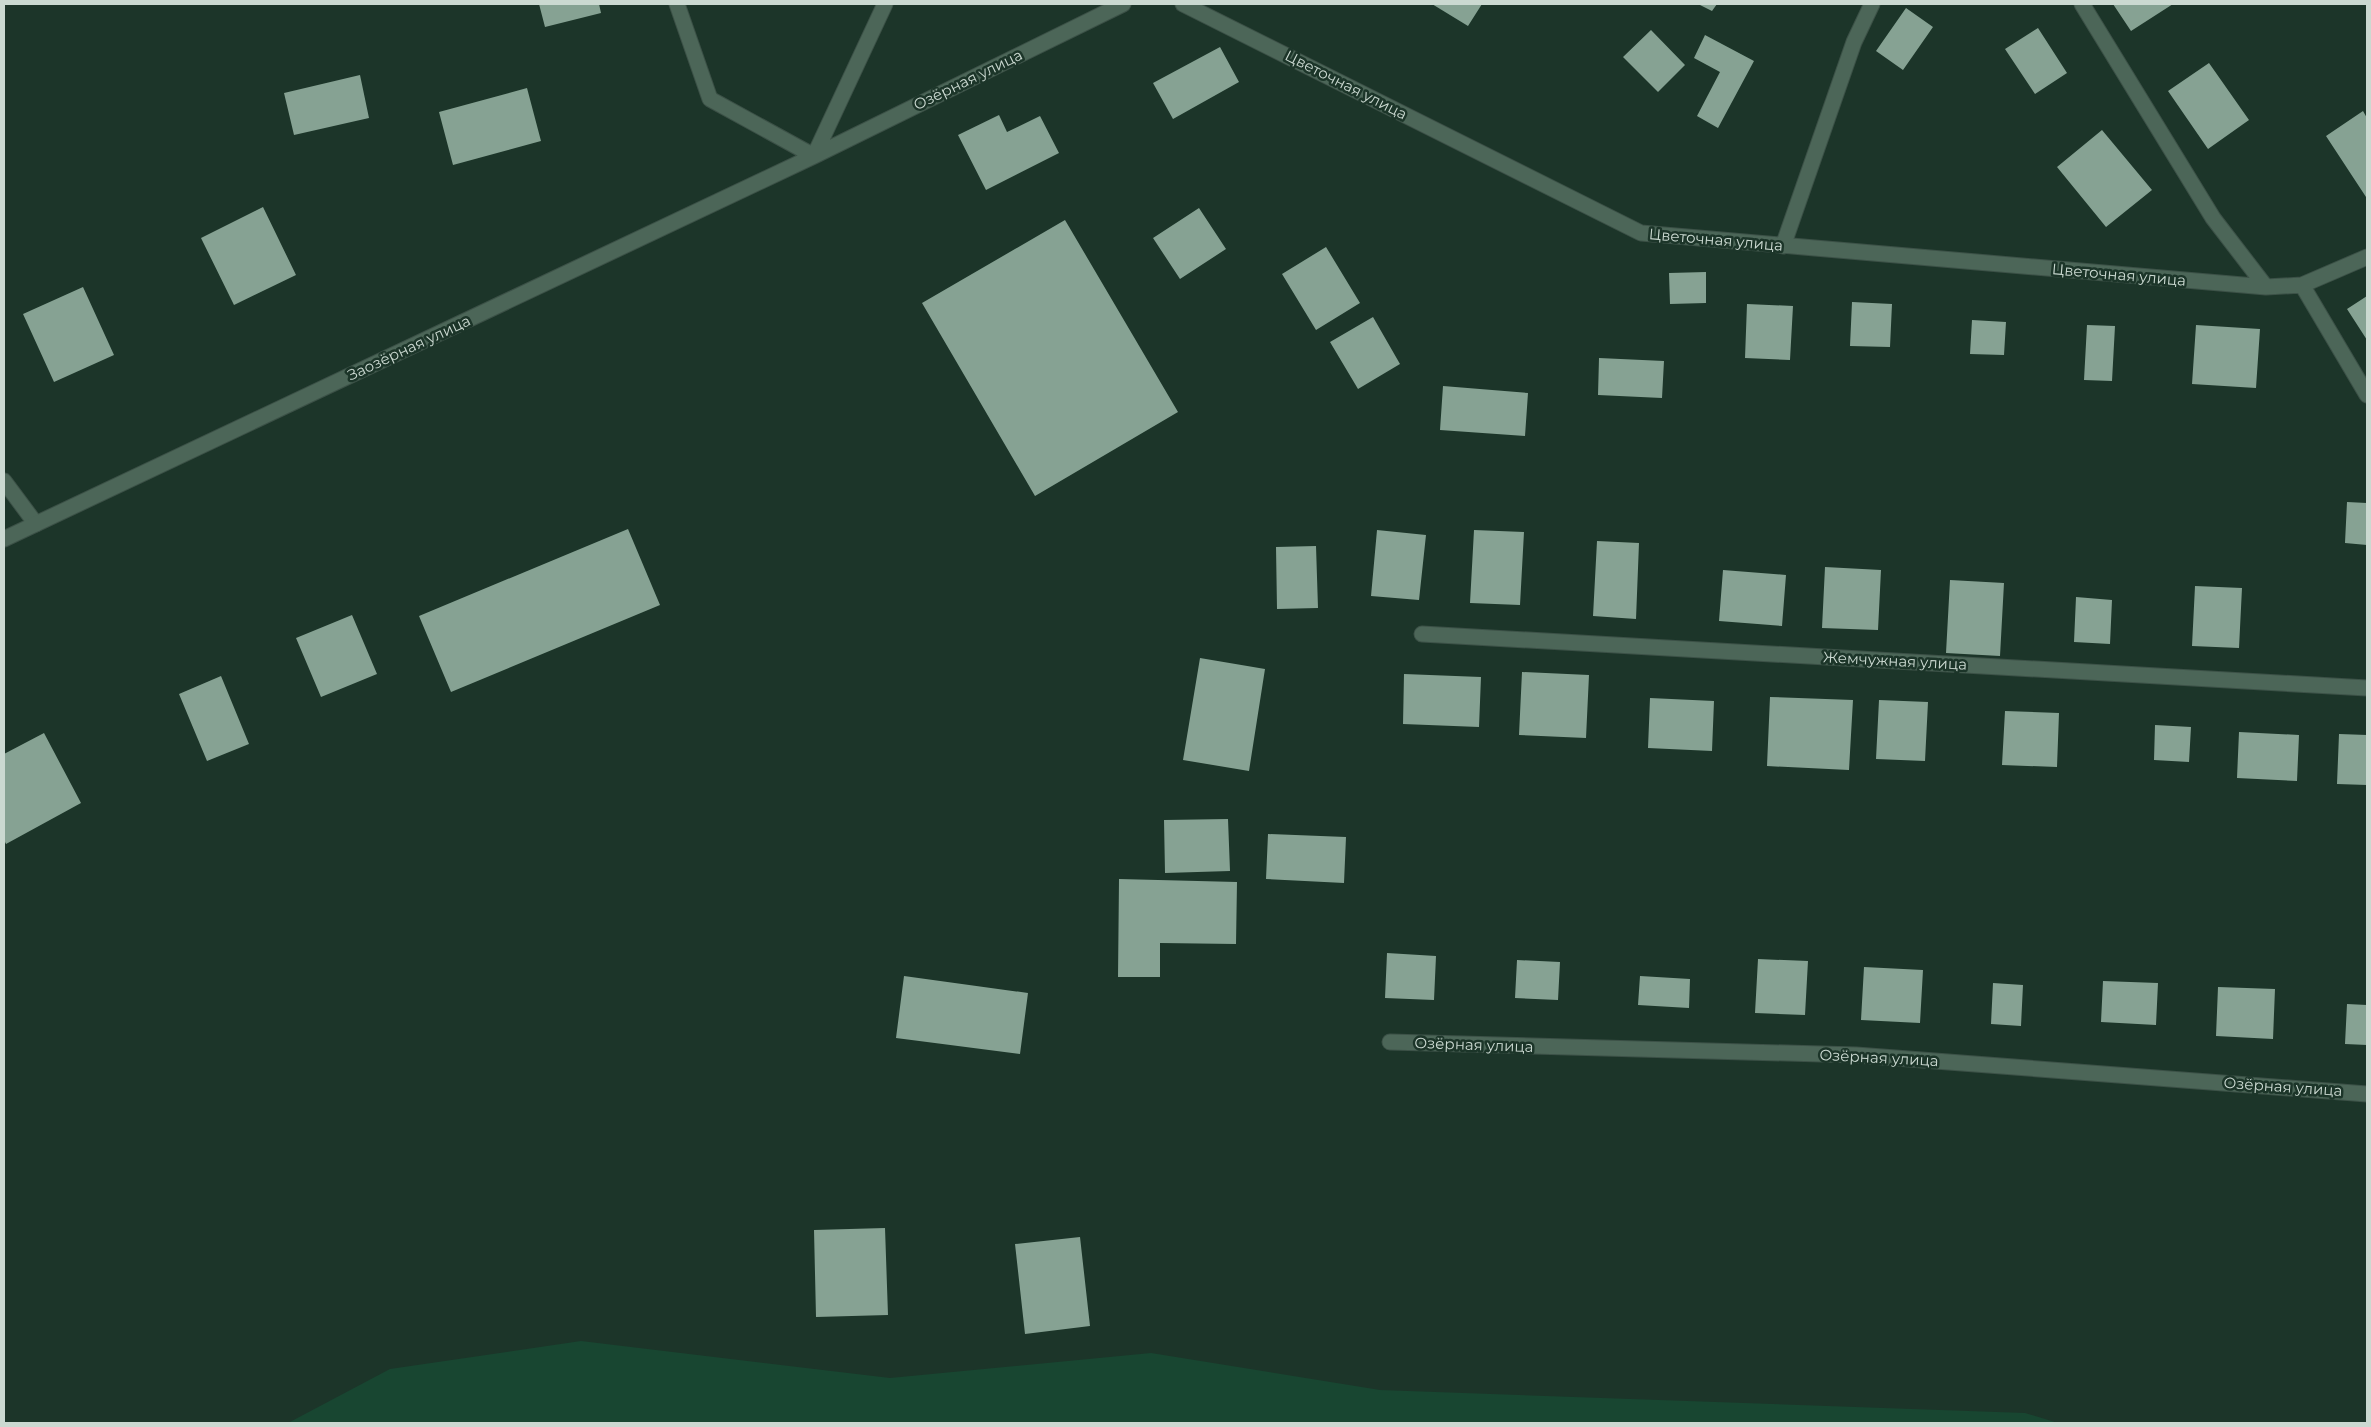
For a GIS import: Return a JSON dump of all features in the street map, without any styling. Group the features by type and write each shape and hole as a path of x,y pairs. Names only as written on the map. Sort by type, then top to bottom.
{"street":[{"path":"677,4 710,99 814,156 885,4"},
{"name":"Озёрная улица","path":"814,156 1123,4"},
{"name":"Цветочная улица","path":"1182,4 1641,233 2266,287 2302,285"},
{"path":"1783,246 1854,42 1872,4"},
{"path":"2082,4 2212,218 2266,287"},
{"name":"Заозёрная улица","path":"4,539 814,156"},
{"path":"2367,257 2302,285 2367,395"},
{"path":"4,480 36,524"},
{"name":"Жемчужная улица","path":"1422,634 2367,688"},
{"name":"Озёрная улица","path":"1390,1042 1856,1055 2367,1094"}],"green space":[{"path":"581,1341 890,1378 1151,1353 1380,1390 2025,1413 2058,1423 288,1423 390,1369"}],"building":[{"path":"539,4 599,4 601,13 545,27"},
{"path":"1432,4 1482,4 1468,26"},
{"path":"1698,4 1717,4 1712,11"},
{"path":"2113,4 2173,4 2131,31"},
{"path":"1906,8 1933,27 1903,70 1876,51"},
{"path":"2038,28 2067,73 2035,94 2005,49"},
{"path":"1651,30 1685,65 1658,92 1623,57"},
{"path":"1705,35 1754,61 1718,128 1697,116 1720,72 1694,58"},
{"path":"1220,47 1239,82 1173,119 1153,83"},
{"path":"2209,63 2249,120 2208,149 2168,91"},
{"path":"360,75 369,118 294,135 284,93"},
{"path":"527,88 541,141 453,165 439,112"},
{"path":"2363,111 2367,118 2366,197 2326,136"},
{"path":"999,115 1007,132 1040,116 1059,153 986,190 958,135"},
{"path":"2102,130 2152,190 2106,227 2057,167"},
{"path":"263,207 296,275 234,305 201,238"},
{"path":"1199,208 1226,249 1180,279 1153,238"},
{"path":"1065,220 1178,412 1035,496 922,303"},
{"path":"1326,247 1360,303 1316,330 1282,274"},
{"path":"1706,272 1706,303 1670,304 1669,273"},
{"path":"83,287 114,355 54,382 23,314"},
{"path":"2367,296 2367,340 2347,309"},
{"path":"1852,302 1892,304 1890,347 1850,346"},
{"path":"1747,304 1793,306 1790,360 1745,358"},
{"path":"1373,317 1400,364 1358,389 1330,342"},
{"path":"1972,320 2006,322 2004,355 1970,354"},
{"path":"2087,325 2115,326 2112,381 2084,380"},
{"path":"2196,325 2260,329 2256,388 2192,384"},
{"path":"1599,358 1664,361 1662,398 1598,395"},
{"path":"1443,386 1528,393 1525,436 1440,430"},
{"path":"2347,502 2367,503 2367,545 2345,543"},
{"path":"628,529 660,605 451,692 419,616"},
{"path":"1377,530 1426,535 1419,600 1371,596"},
{"path":"1474,530 1524,532 1520,605 1470,603"},
{"path":"1597,541 1639,543 1636,619 1593,616"},
{"path":"1316,546 1318,608 1277,609 1276,547"},
{"path":"1825,567 1881,570 1878,630 1822,628"},
{"path":"1723,570 1786,575 1782,626 1719,621"},
{"path":"1950,580 2004,583 2000,656 1946,653"},
{"path":"2195,586 2242,588 2239,648 2192,646"},
{"path":"2076,597 2112,600 2110,644 2074,642"},
{"path":"352,615 377,674 321,697 296,638"},
{"path":"1200,658 1265,669 1249,771 1183,760"},
{"path":"1522,672 1589,675 1586,738 1519,735"},
{"path":"1404,674 1481,677 1479,727 1403,724"},
{"path":"221,676 249,744 207,761 179,694"},
{"path":"1770,697 1853,700 1849,770 1767,766"},
{"path":"1650,698 1714,701 1712,751 1648,748"},
{"path":"1879,700 1928,702 1925,761 1876,759"},
{"path":"2005,711 2059,713 2057,767 2002,765"},
{"path":"2155,725 2191,727 2189,762 2154,760"},
{"path":"2239,732 2299,735 2297,781 2237,778"},
{"path":"44,733 81,803 6,844 4,840 4,754"},
{"path":"2339,734 2367,735 2367,785 2337,784"},
{"path":"1228,819 1230,871 1165,873 1164,820"},
{"path":"1268,834 1346,837 1344,883 1266,879"},
{"path":"1119,879 1237,882 1236,944 1160,943 1160,977 1118,977"},
{"path":"1387,953 1436,956 1434,1000 1385,998"},
{"path":"1758,959 1808,961 1805,1015 1755,1013"},
{"path":"1517,960 1560,962 1558,1000 1515,998"},
{"path":"1864,967 1923,970 1920,1023 1861,1020"},
{"path":"904,976 1028,993 1020,1054 896,1038"},
{"path":"1640,976 1690,979 1689,1008 1638,1005"},
{"path":"2103,981 2158,983 2156,1025 2101,1022"},
{"path":"1993,983 2023,985 2021,1026 1991,1024"},
{"path":"2218,987 2275,989 2273,1039 2216,1036"},
{"path":"2347,1004 2367,1005 2367,1045 2345,1044"},
{"path":"885,1228 888,1315 816,1317 814,1230"},
{"path":"1080,1237 1090,1326 1025,1334 1015,1244"}]}
